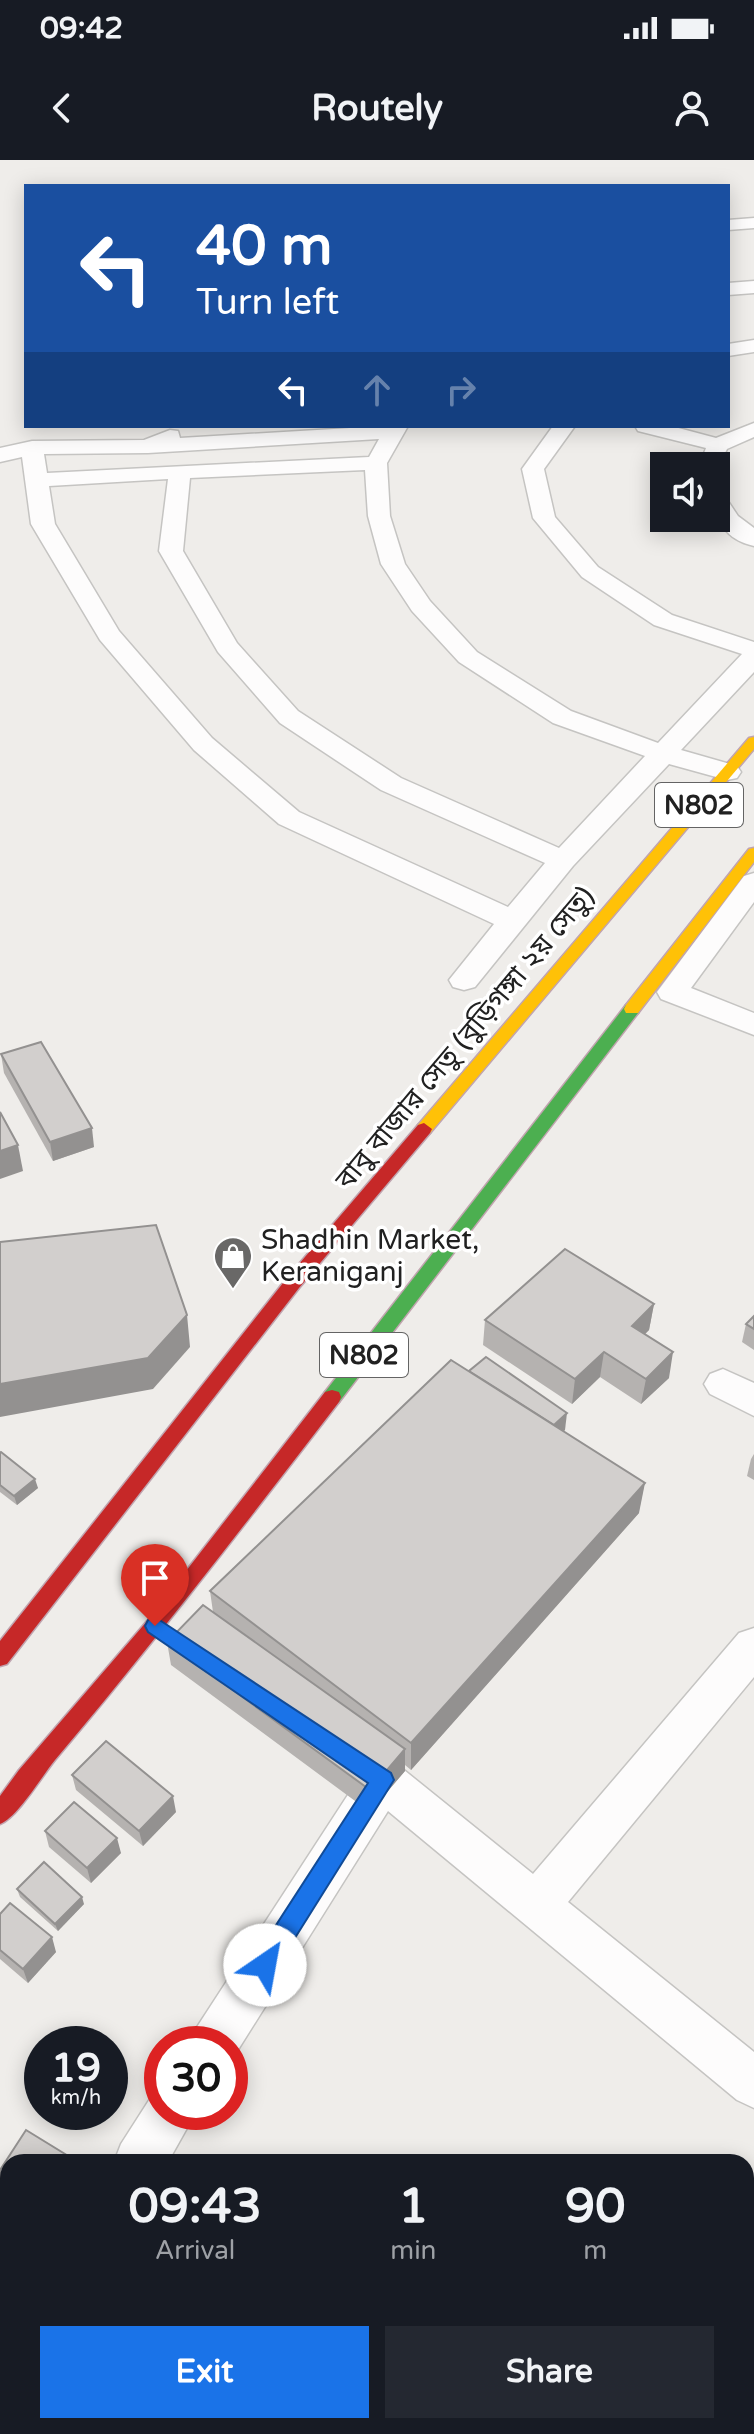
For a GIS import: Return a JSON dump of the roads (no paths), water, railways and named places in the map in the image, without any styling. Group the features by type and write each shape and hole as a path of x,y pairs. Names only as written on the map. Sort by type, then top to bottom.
{"highway":[{"name":"N802","path":"727,772 754,741"},
{"name":"বাবু বাজার সেতু (বুড়িগঙ্গা ২য় সেতু)","path":"0,1657 293,1283 727,772"},
{"name":"N802","path":"0,1814 27,1777 155,1626 743,893 754,852"}],"street":[{"path":"730,225 754,223"},
{"path":"730,289 754,287"},
{"path":"730,350 754,346"},
{"path":"148,446 189,428"},
{"path":"563,428 533,469 544,518 590,572 663,620 754,650"},
{"path":"651,428 705,452"},
{"path":"0,455 32,448 148,446 394,429"},
{"path":"394,429 376,463 379,516 393,564 421,606 468,657 562,717 661,753 727,772"},
{"path":"720,452 754,429"},
{"path":"32,448 43,524 109,635 203,744 289,818 513,921"},
{"path":"37,480 376,463"},
{"path":"180,472 171,551 227,647 289,717 391,784 563,860"},
{"path":"730,521 754,539"},
{"path":"464,980 563,860 754,657"},
{"path":"743,893 672,992 754,1025"},
{"path":"155,1626 193,1652"},
{"path":"535,1907 754,1646"},
{"path":"345,1755 383,1780 754,2083"},
{"path":"226,2026 383,1780"},
{"path":"144,2154 159,2130"}],"place":[{"name":"Shadhin Market, Keraniganj","path":"233,1290"}]}
